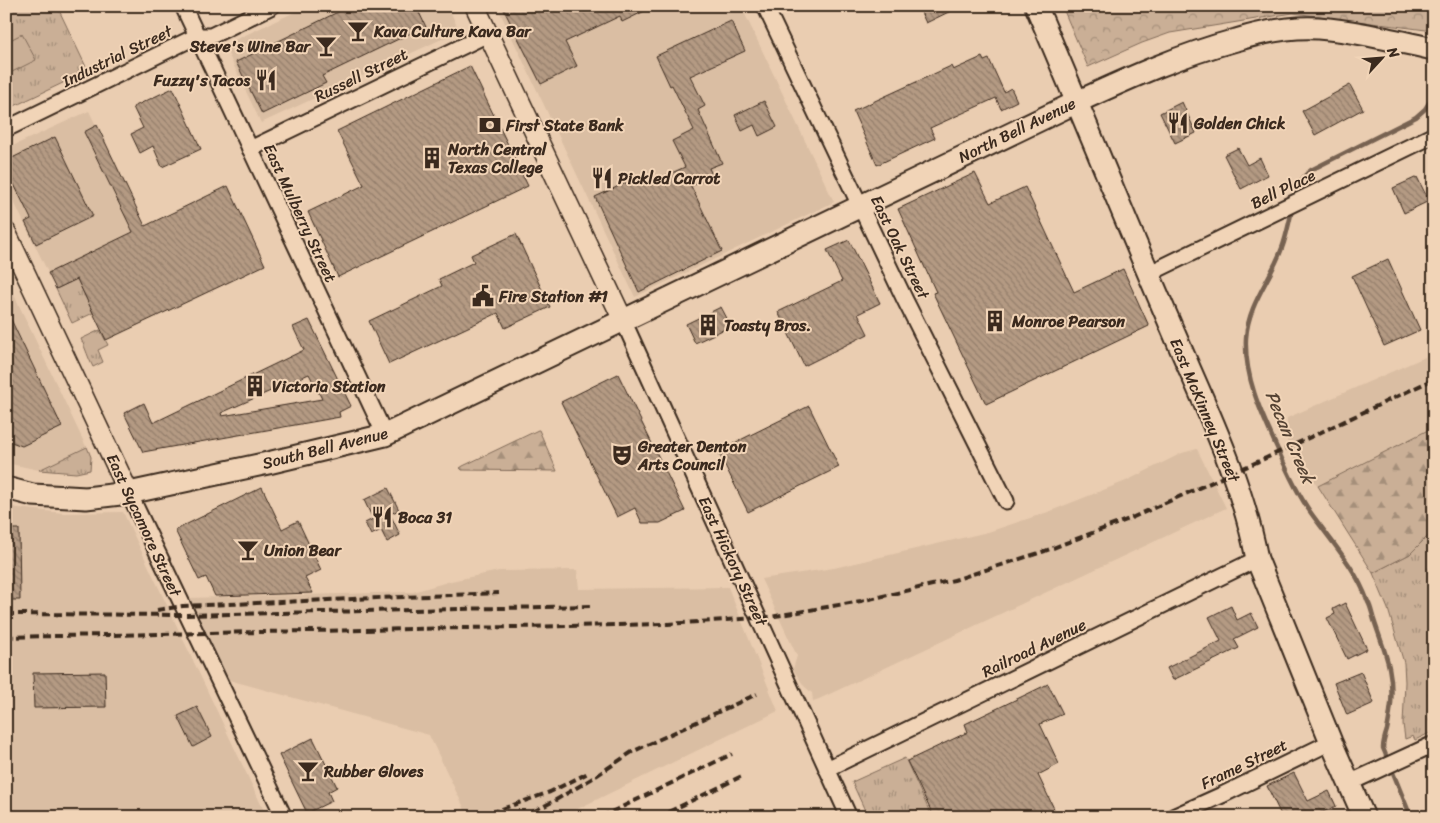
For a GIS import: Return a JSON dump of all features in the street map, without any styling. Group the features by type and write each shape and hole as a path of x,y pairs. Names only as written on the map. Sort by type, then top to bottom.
{"main road":[{"name":"East McKinney Street","path":"1036,6 1233,472 1253,535 1257,559 1331,742 1364,817"},
{"name":"North Bell Avenue","path":"623,320 1077,102 1160,64 1207,48 1266,31 1317,28 1377,37 1431,49"},
{"name":"South Bell Avenue","path":"6,488 34,494 86,498 129,492 268,464 385,435 623,320"}],"street":[{"name":"East Mulberry Street","path":"183,6 385,435"},
{"name":"Industrial Street","path":"6,129 197,36 210,36 272,6"},
{"name":"East Hickory Street","path":"475,6 623,320 849,817"},
{"name":"East Oak Street","path":"765,6 905,300 1006,501"},
{"name":"Russell Street","path":"250,149 488,34"},
{"name":"Bell Place","path":"1148,274 1434,135"},
{"name":"East Sycamore Street","path":"6,232 284,817"},
{"name":"Railroad Avenue","path":"827,769 1257,559"},
{"name":"Frame Street","path":"1172,817 1331,742"},
{"path":"1349,783 1427,747"}],"shaded area":[{"path":"308,6 448,6 459,31 261,123 224,45"},
{"path":"497,6 741,6 834,202 635,297"},
{"path":"89,111 153,242 56,289 6,185 6,149"},
{"path":"6,278 91,457 90,470 76,473 39,470 6,463"},
{"path":"1434,353 1434,427 1318,486 1297,461 1287,441 1287,418"},
{"path":"1197,449 1226,508 819,699 813,701 812,693 804,686 793,669 797,656 761,579 834,568 988,532 1048,512 1126,481 1182,453"},
{"path":"6,505 63,513 123,512 267,817 6,817"},
{"path":"577,570 579,589 728,587 778,711 561,817 456,817 466,812 429,735 229,680 188,598 413,592 451,581 499,571"}],"green space":[{"path":"6,6 57,6 88,71 6,110"},
{"path":"1062,6 1434,6 1434,31 1293,13 1170,33 1088,67"},
{"path":"22,34 36,60 6,75 6,42"},
{"path":"77,279 93,313 72,323 56,289"},
{"path":"100,330 108,345 98,350 103,362 93,367 81,339"},
{"path":"1434,427 1434,512 1432,532 1410,554 1373,573 1318,486"},
{"path":"538,430 557,471 462,470 460,468 463,466"},
{"path":"87,447 91,457 90,470 76,473 39,470"},
{"path":"1434,512 1434,731 1415,740 1413,736 1405,739 1403,724 1404,663 1388,609 1373,573 1410,554 1432,532"},
{"path":"905,758 932,817 868,817 852,782"}],"building":[{"path":"350,6 416,6 426,27 322,76 326,83 262,114 236,62"},
{"path":"502,6 655,6 622,22 620,16 565,42 577,66 541,84"},
{"path":"918,6 961,6 926,23"},
{"path":"731,21 745,51 690,76 705,106 698,110 722,163 709,168 713,177 691,186 722,251 639,292 595,197 645,174 649,183 685,167 672,141 694,130 656,56"},
{"path":"982,57 984,61 989,59 1004,92 1011,88 1017,101 1001,109 996,98 930,128 935,138 877,165 853,111 951,66 953,70"},
{"name":"North Central Texas College","path":"470,66 528,186 338,277 308,212 364,185 337,131"},
{"path":"1350,85 1363,109 1315,135 1302,111"},
{"path":"173,88 201,149 162,167 153,146 140,153 131,134 143,128 133,107"},
{"path":"764,101 777,127 759,136 754,125 742,131 735,115"},
{"name":"Golden Chick","path":"1182,102 1196,133 1175,143 1160,113"},
{"path":"97,125 145,226 228,186 265,265 106,340 77,279 56,289 48,273 133,232 84,132"},
{"path":"55,137 93,216 36,244 25,222 31,219 6,168 6,161"},
{"path":"1238,148 1247,165 1260,158 1268,175 1241,189 1224,155"},
{"path":"975,173 990,203 1025,187 1074,292 1123,269 1149,326 986,404 933,293 936,292 898,209"},
{"path":"1417,177 1429,201 1404,213 1393,188"},
{"name":"Fire Station #1","path":"516,234 550,307 505,328 498,313 389,364 369,321 442,286 439,279 474,262 471,255"},
{"path":"849,240 880,303 858,314 868,334 804,366 778,312 842,281 827,250"},
{"path":"1388,259 1420,330 1384,346 1352,276"},
{"name":"Toasty Bros.","path":"721,307 731,326 695,343 686,324"},
{"path":"6,309 62,427 22,446 6,440"},
{"name":"Victoria Station","path":"309,320 351,406 339,412 340,417 143,452 124,413 144,403 153,423 304,350 293,327","holes":["309,374 322,399 222,416 221,413"]},
{"name":"Greater Denton Arts Council","path":"618,374 685,511 660,523 642,523 635,508 617,517 561,402"},
{"path":"809,406 839,467 748,512 718,451"},
{"name":"Union Bear","path":"262,487 282,529 298,521 321,570 305,578 313,593 215,596 206,577 199,580 175,530"},
{"name":"Boca 31","path":"388,488 399,510 390,514 400,535 387,542 381,530 371,535 365,523 373,519 364,500"},
{"path":"6,529 19,529 20,600 6,600"},
{"path":"1345,603 1367,649 1347,659 1327,618 1335,614 1333,609"},
{"path":"1231,606 1237,620 1251,613 1258,627 1234,639 1239,648 1173,680 1167,668 1221,641 1209,617"},
{"path":"105,672 106,707 34,708 33,673"},
{"path":"1361,672 1374,703 1347,715 1334,683"},
{"path":"1048,684 1063,714 1040,724 1059,764 1038,775 1058,817 934,817 907,761 968,732 965,724"},
{"path":"197,707 212,737 193,747 178,716"},
{"name":"Rubber Gloves","path":"313,738 337,787 328,792 332,801 307,813 279,755"},
{"path":"1294,773 1308,801 1329,791 1336,806 1312,817 1282,817 1267,786"}],"waterway":[{"name":"Pecan Creek","path":"1296,198 1299,186 1311,170 1416,117 1425,109 1434,95"},
{"name":"Pecan Creek","path":"1293,207 1282,248 1251,314 1246,338 1248,367 1260,410 1301,498 1350,566 1370,606 1390,670 1391,680 1391,704 1383,748 1411,817"}],"railway":[{"path":"6,637 668,624 770,617 861,601 954,580 1045,551 1129,519 1266,458 1434,379"},
{"path":"157,610 183,606 499,593"},
{"path":"6,614 187,615 592,606"},
{"path":"523,817 593,778 632,752 757,694"},
{"path":"601,817 732,754"},
{"path":"479,817 550,792 588,773"},
{"path":"658,817 742,776"}],"place":[{"name":"Kava Culture Kava Bar","path":"358,31"},
{"name":"Steve's Wine Bar","path":"326,46"},
{"name":"Fuzzy's Tacos","path":"266,80"},
{"name":"Golden Chick","path":"1178,123"},
{"name":"First State Bank","path":"490,125"},
{"name":"North Central Texas College","path":"432,158"},
{"name":"Pickled Carrot","path":"602,178"},
{"name":"Fire Station #1","path":"483,296"},
{"name":"Monroe Pearson","path":"995,321"},
{"name":"Toasty Bros.","path":"708,325"},
{"name":"Victoria Station","path":"255,386"},
{"name":"Greater Denton Arts Council","path":"622,455"},
{"name":"Boca 31","path":"382,517"},
{"name":"Union Bear","path":"248,550"},
{"name":"Rubber Gloves","path":"308,771"}]}
